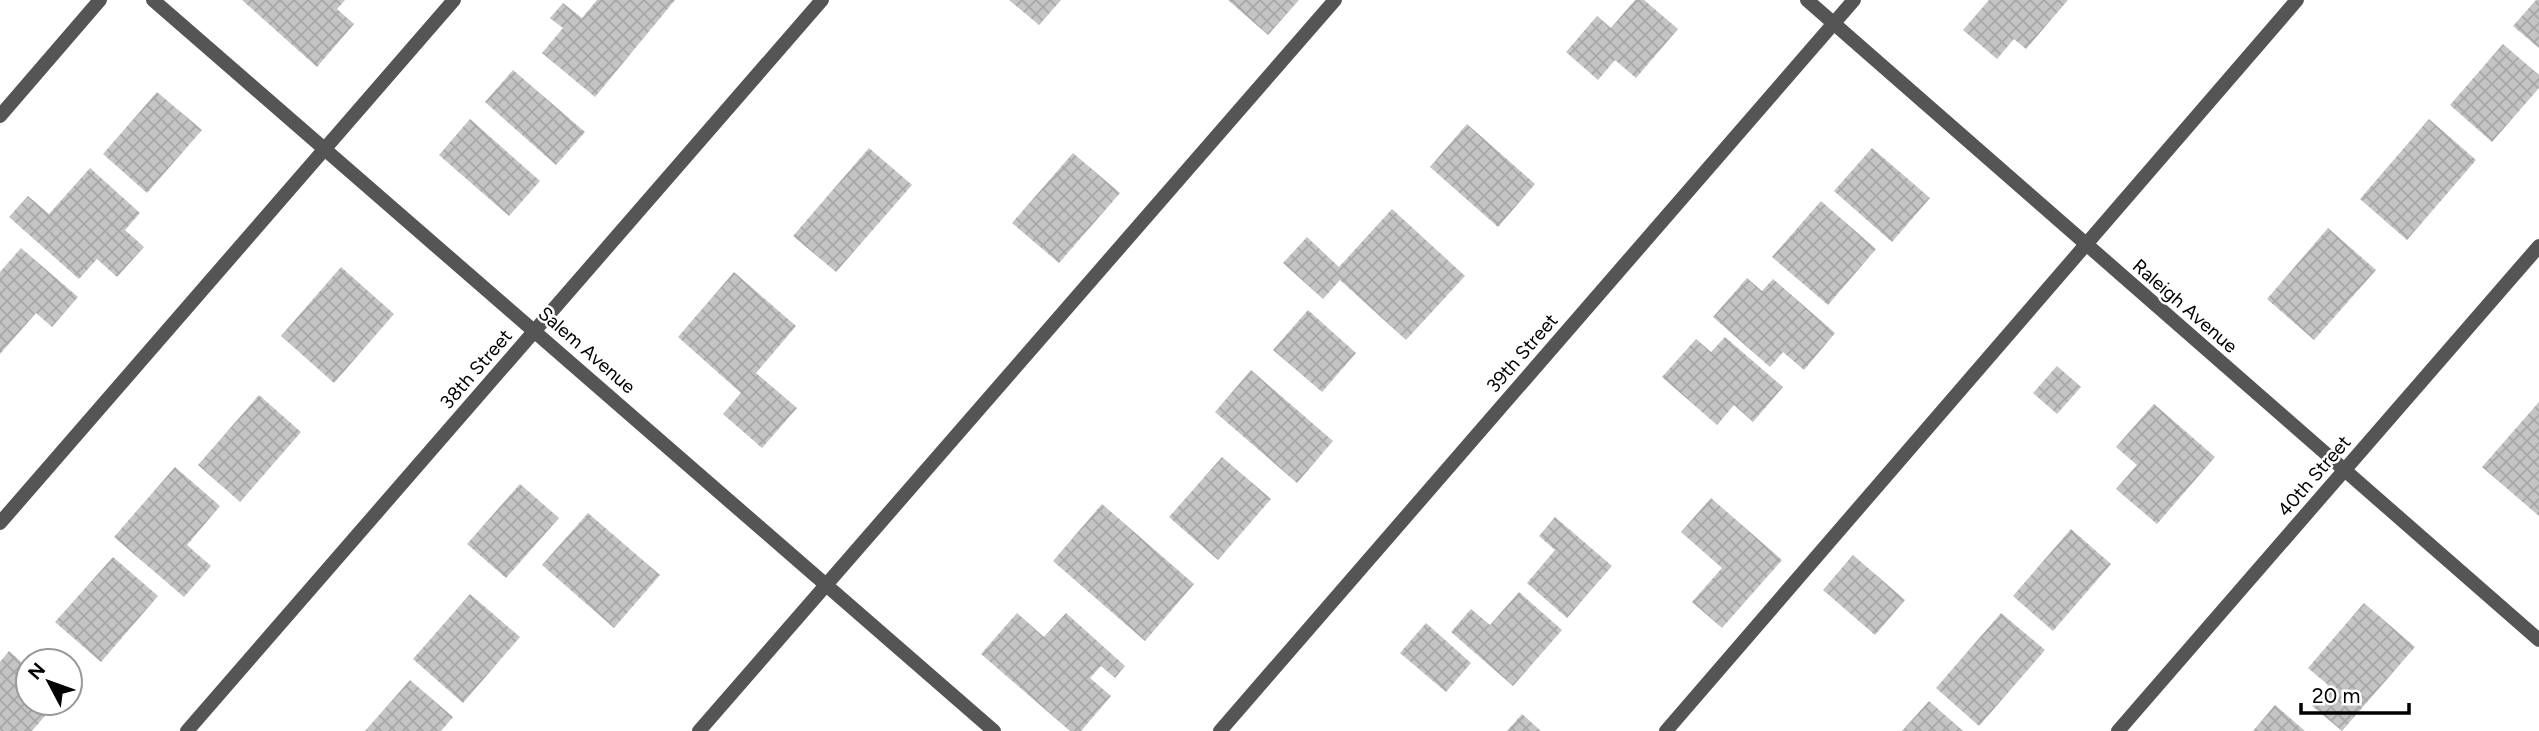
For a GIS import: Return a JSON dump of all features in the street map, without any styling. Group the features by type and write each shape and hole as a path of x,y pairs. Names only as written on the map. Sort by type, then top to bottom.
{"street":[{"path":"0,116 100,0"},
{"name":"Salem Avenue","path":"153,0 994,731"},
{"path":"0,523 454,0"},
{"name":"38th Street","path":"187,731 822,0"},
{"path":"699,731 1335,0"},
{"name":"Raleigh Avenue","path":"1807,0 2539,640"},
{"name":"39th Street","path":"1220,731 1854,0"},
{"path":"1665,731 2297,0"},
{"name":"40th Street","path":"2118,731 2539,246"}],"building":[{"path":"242,0 345,0 337,9 354,24 317,67"},
{"path":"597,0 675,0 595,97 542,53 563,28 550,18 563,3 582,18"},
{"path":"1009,0 1061,0 1039,25"},
{"path":"1228,0 1299,0 1268,35"},
{"path":"1635,0 1644,0 1678,29 1636,78 1615,60 1598,80 1566,52 1597,16 1611,28"},
{"path":"1989,0 2068,0 2026,49 2014,39 1997,59 1963,30"},
{"path":"2536,0 2539,0 2539,48 2513,26"},
{"path":"2503,44 2539,75 2539,88 2492,142 2450,105"},
{"path":"513,70 585,132 556,165 485,102"},
{"path":"157,92 202,130 147,193 103,154"},
{"path":"470,119 540,181 509,216 439,155"},
{"path":"2429,119 2476,160 2407,240 2360,199"},
{"path":"1467,124 1535,184 1498,227 1430,167"},
{"path":"869,148 912,185 836,272 793,236"},
{"path":"1872,148 1930,198 1892,242 1834,191"},
{"path":"1073,153 1120,193 1059,263 1012,223"},
{"path":"90,168 140,213 125,230 144,247 117,277 97,259 79,279 9,217 28,196 49,214"},
{"path":"1821,201 1876,249 1828,305 1772,257"},
{"path":"1392,209 1465,276 1406,340 1340,280 1323,299 1283,263 1307,237 1339,267"},
{"path":"2328,228 2376,270 2314,340 2267,299"},
{"path":"21,248 78,297 52,327 36,313 0,354 0,272"},
{"path":"341,267 394,314 334,383 281,336"},
{"path":"734,272 796,326 756,373 797,408 762,448 723,414 741,393 678,337"},
{"path":"1747,278 1762,291 1773,279 1835,333 1804,370 1783,352 1770,367 1713,317"},
{"path":"1308,310 1356,353 1322,392 1273,350"},
{"path":"1725,337 1783,387 1753,422 1734,405 1717,425 1662,377 1696,339 1711,352"},
{"path":"2057,366 2081,387 2057,414 2033,393"},
{"path":"1251,370 1333,441 1297,483 1215,412"},
{"path":"259,395 301,432 240,502 198,465"},
{"path":"2539,402 2539,516 2482,467"},
{"path":"2154,404 2215,457 2157,524 2116,489 2137,465 2116,447"},
{"path":"1222,457 1271,499 1218,560 1169,517"},
{"path":"175,467 220,506 187,545 211,566 184,597 114,537"},
{"path":"520,484 559,518 506,578 467,544"},
{"path":"1711,498 1782,560 1722,628 1692,602 1722,568 1681,532"},
{"path":"1102,504 1194,584 1145,641 1053,561"},
{"path":"588,513 660,575 614,628 542,565"},
{"path":"1555,517 1612,566 1567,618 1527,583 1555,550 1539,536"},
{"path":"2071,529 2111,564 2053,631 2013,596"},
{"path":"1853,555 1905,600 1875,635 1823,590"},
{"path":"113,557 158,596 101,662 55,622"},
{"path":"1519,592 1562,630 1513,686 1451,632 1471,609 1490,625"},
{"path":"470,594 520,637 463,703 413,659"},
{"path":"2364,603 2415,647 2342,731 2311,705 2328,685 2308,668"},
{"path":"1017,613 1044,637 1066,613 1125,666 1115,678 1101,666 1090,678 1111,696 1081,731 1070,731 981,654"},
{"path":"2001,613 2045,650 1979,726 1936,688"},
{"path":"1426,623 1471,663 1446,692 1400,653"},
{"path":"9,651 14,655 14,717 44,717 32,731 0,731 0,662"},
{"path":"410,680 453,717 441,731 365,731"},
{"path":"1929,701 1963,731 1902,731"},
{"path":"2275,705 2305,731 2253,731"},
{"path":"1522,714 1541,731 1507,731"}]}
